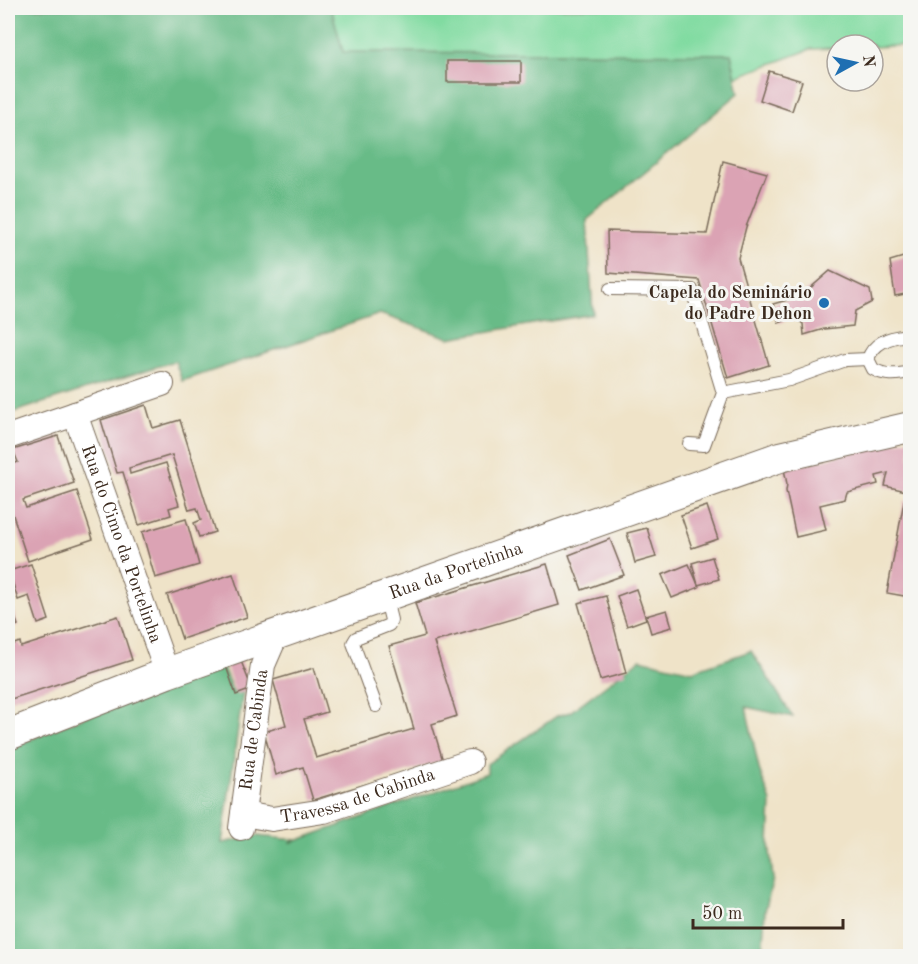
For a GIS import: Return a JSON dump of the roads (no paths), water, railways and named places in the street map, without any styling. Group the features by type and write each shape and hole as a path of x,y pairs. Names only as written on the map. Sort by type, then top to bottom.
{"street":[{"path":"8,437 162,384"},
{"name":"Rua do Cimo da Portelinha","path":"75,414 167,673"},
{"name":"Rua da Portelinha","path":"8,735 167,673 780,457 910,427"},
{"name":"Rua de Cabinda","path":"242,821 263,665 276,635"},
{"name":"Travessa de Cabinda","path":"242,821 324,812 470,762"}],"lane":[{"path":"610,289 692,290 723,393 704,445 689,444"},
{"path":"868,359 874,347 885,340 910,335"},
{"path":"723,393 789,380 845,360 868,359"},
{"path":"868,359 873,369 879,373 910,372"},
{"path":"376,706 353,643 356,638 388,625 391,620 385,596"}],"place":[{"name":"Capela do Seminário do Padre Dehon","path":"824,303"}]}
